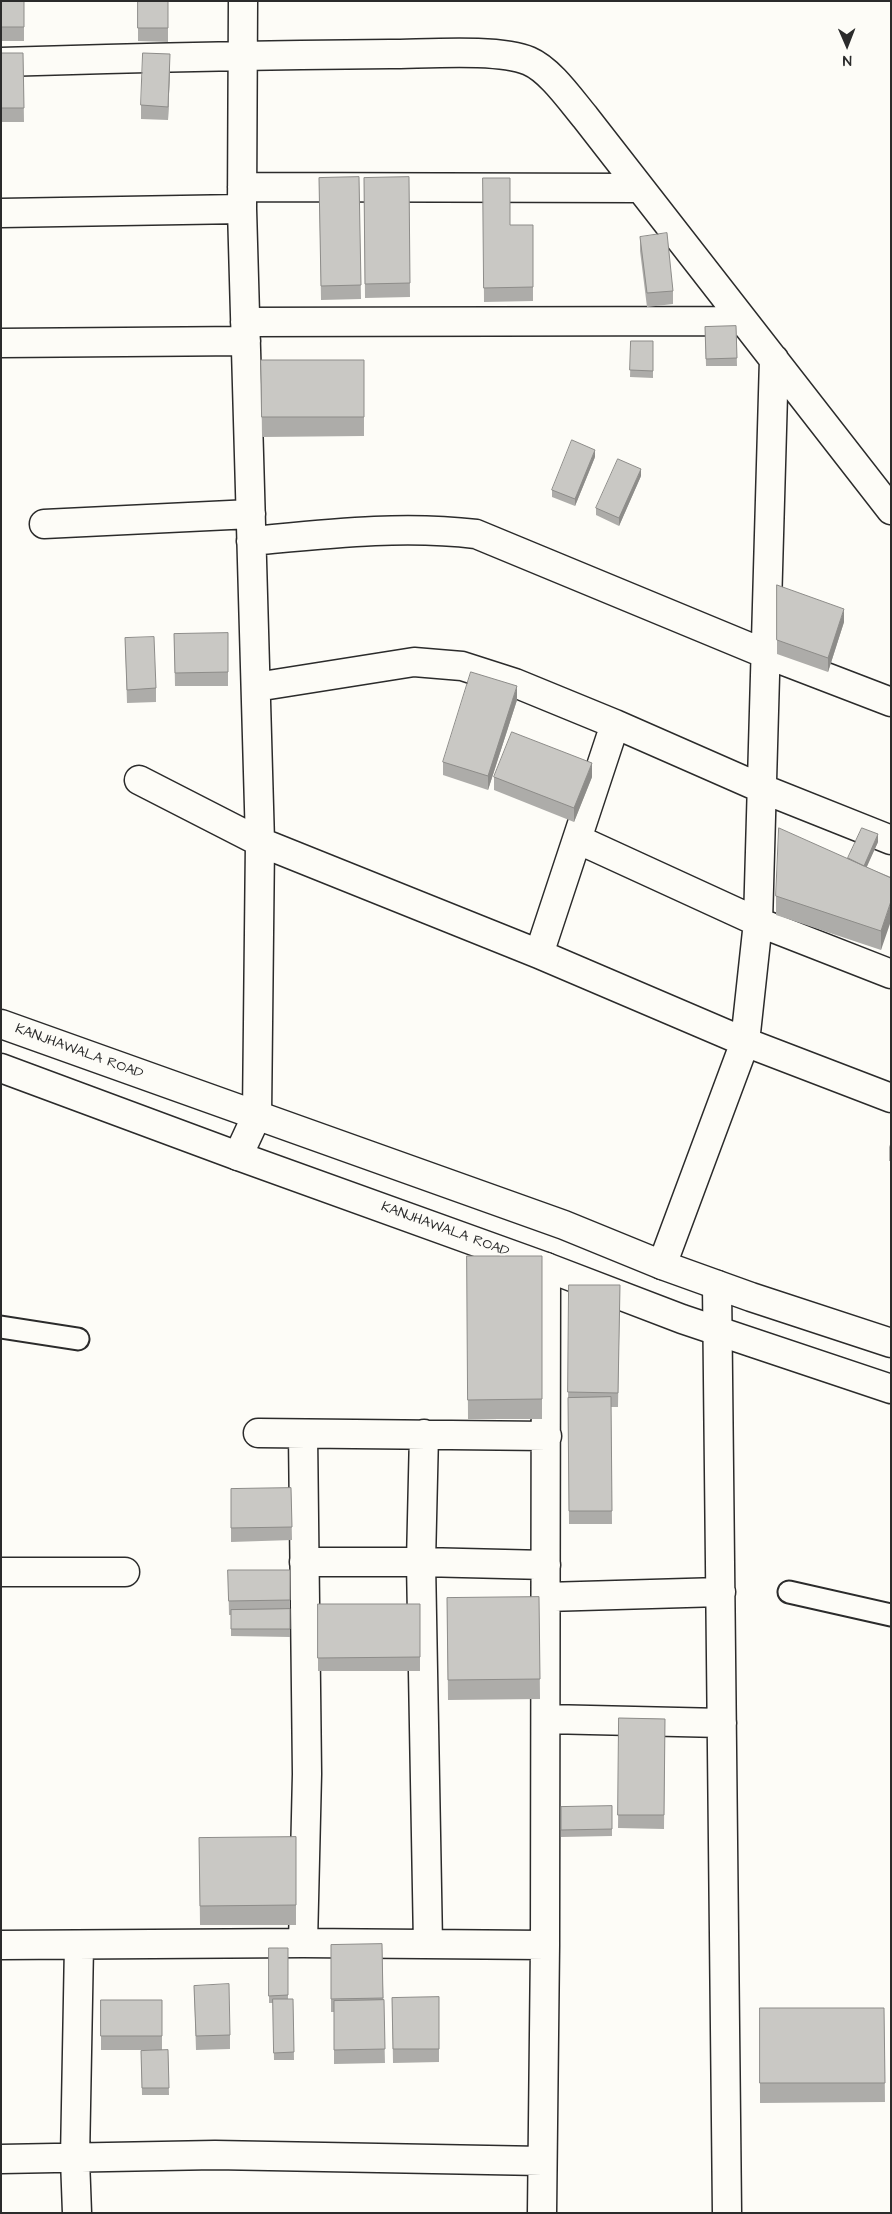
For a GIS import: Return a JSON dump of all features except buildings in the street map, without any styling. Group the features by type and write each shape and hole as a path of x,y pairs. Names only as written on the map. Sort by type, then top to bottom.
{"street":[{"path":"238,1156 257,1115 260,842 242,198 243,1"},
{"path":"1,62 243,55 459,53 498,54 529,61 554,80 891,510"},
{"path":"1,213 242,198 639,188"},
{"path":"1,343 246,332 743,321"},
{"path":"662,1265 745,1042 758,922 774,359"},
{"path":"44,524 251,514"},
{"path":"251,541 402,529 441,530 476,534 766,654 891,702"},
{"path":"256,687 414,662 462,666 515,684 615,724 763,789 891,840"},
{"path":"539,954 615,724"},
{"path":"139,780 260,842 539,954 745,1042 891,1098"},
{"path":"577,839 758,922 891,974"},
{"name":"KANJHAWALA ROAD","path":"1,1024 564,1225 717,1285 891,1343"},
{"name":"KANJHAWALA ROAD","path":"1,1068 717,1331 891,1389"},
{"path":"542,2213 546,1719 546,1267"},
{"path":"717,1285 727,2213"},
{"path":"258,1433 547,1436"},
{"path":"303,1434 306,1774 303,1943"},
{"path":"424,1434 421,1562 428,1944"},
{"path":"304,1562 421,1562 546,1566"},
{"path":"1,1572 125,1572"},
{"path":"546,1597 721,1592"},
{"path":"546,1719 722,1723"},
{"path":"1,1945 303,1943 545,1945"},
{"path":"77,2213 75,2159 79,1945"},
{"path":"1,2159 214,2155 542,2161"}],"lane":[{"path":"1,1327 78,1339"},
{"path":"790,1592 891,1615"}]}
